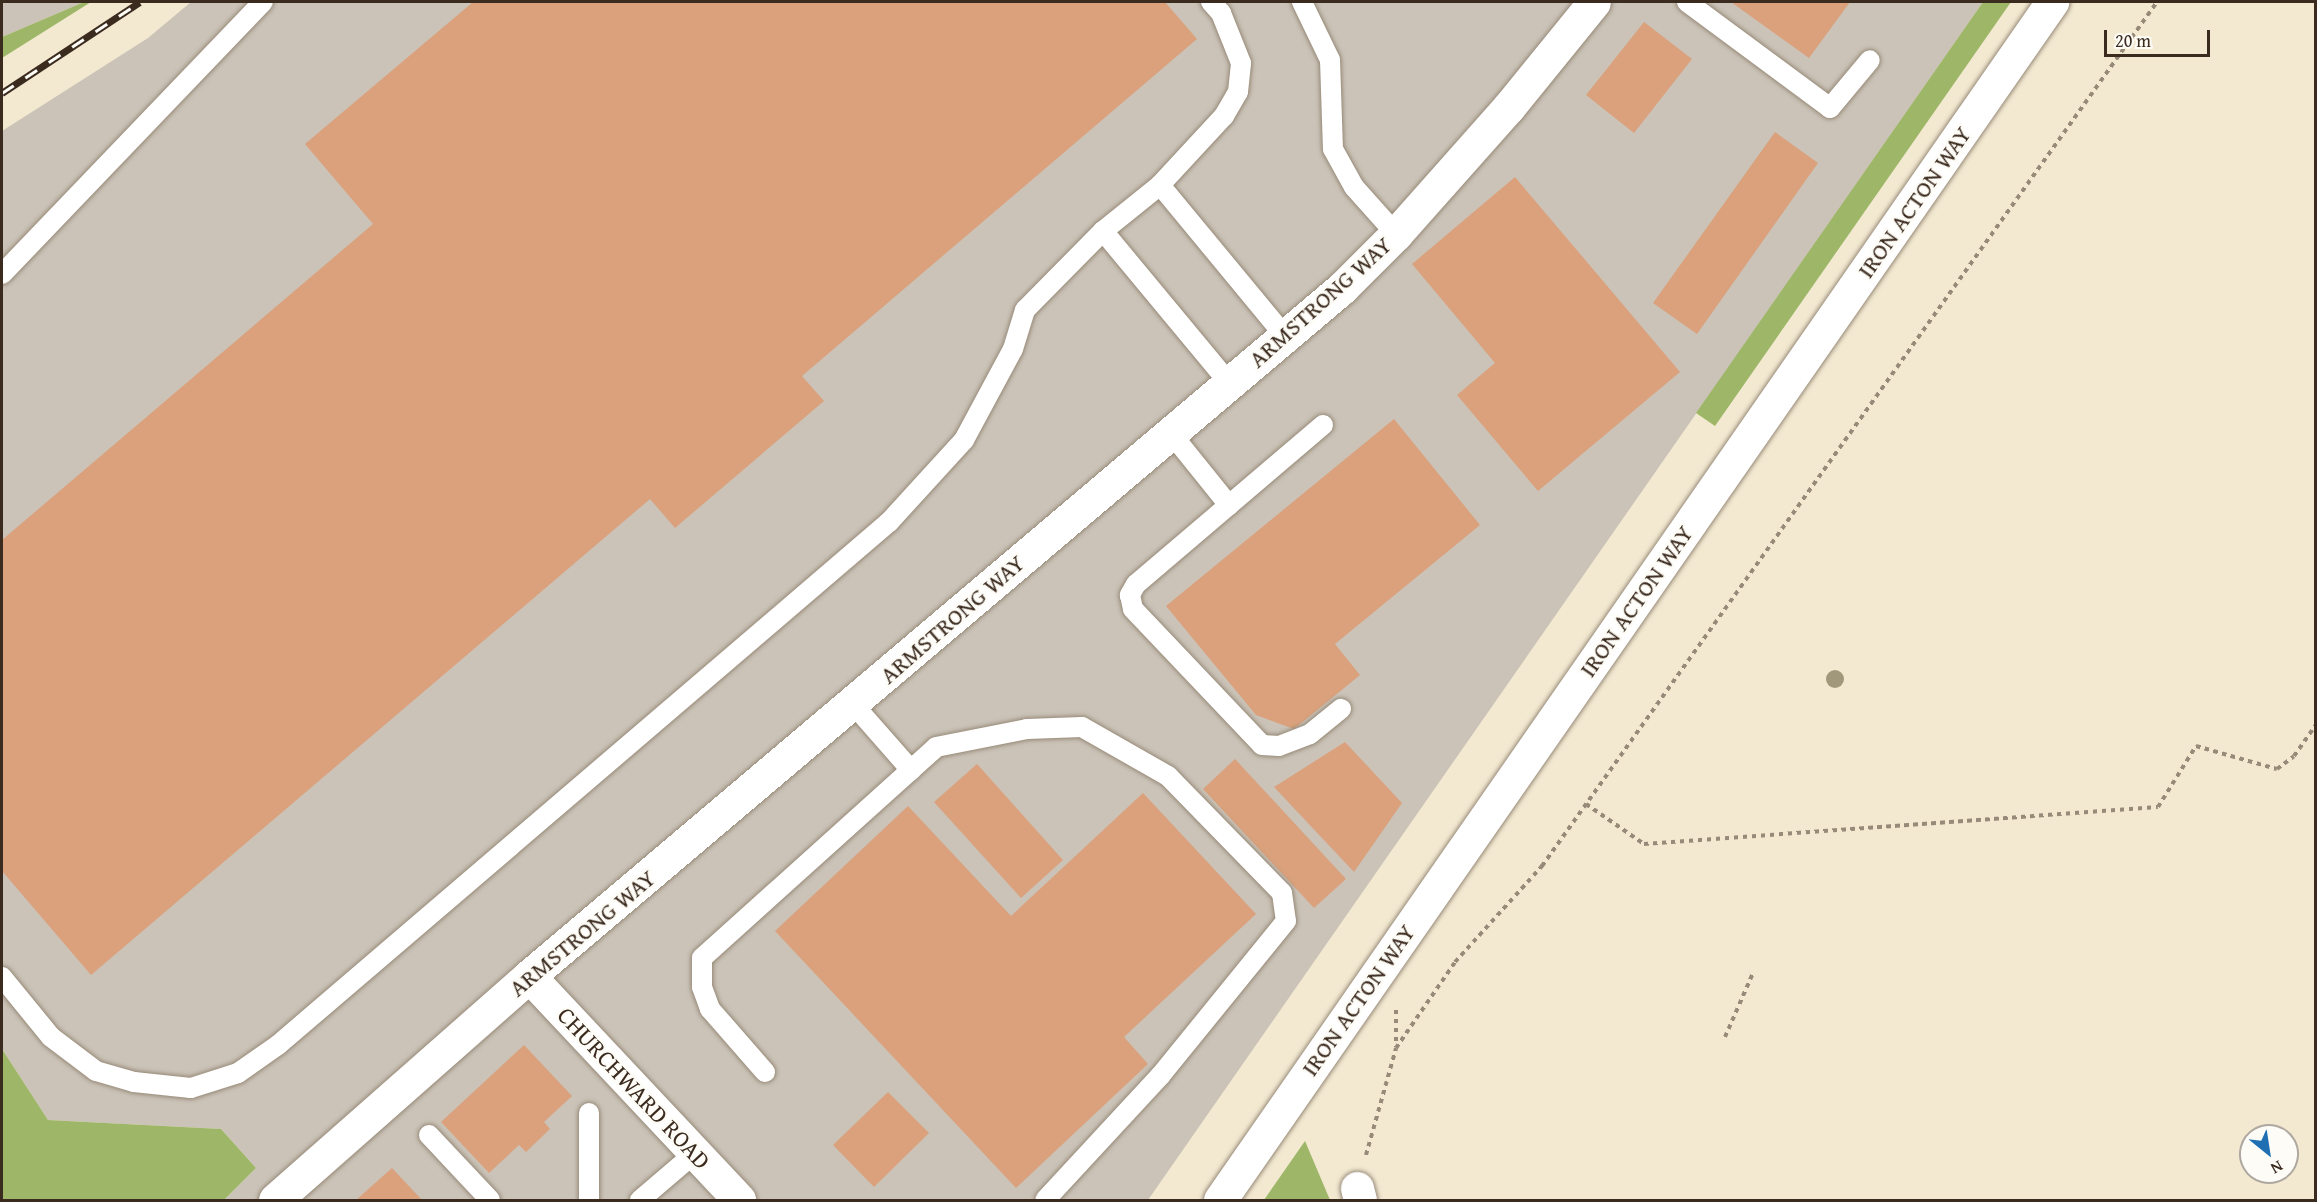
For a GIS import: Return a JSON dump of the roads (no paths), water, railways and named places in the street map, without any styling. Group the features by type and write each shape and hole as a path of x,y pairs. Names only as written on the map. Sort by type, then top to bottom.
{"street":[{"name":"ARMSTRONG WAY","path":"275,1200 530,976 1285,336 1396,234 1508,108 1594,2"},
{"name":"IRON ACTON WAY","path":"1220,1200 2052,2"},
{"name":"CHURCHWARD ROAD","path":"530,976 740,1200"}],"lane":[{"path":"2,274 263,2"},
{"path":"2,977 51,1037 96,1071 134,1082 191,1088 238,1074 278,1045 889,522 964,440 1013,349 1025,310 1103,231 1160,185 1224,116 1238,92 1241,63 1221,13 1211,2"},
{"path":"1302,2 1330,60 1332,149 1354,187 1396,234"},
{"path":"1687,2 1830,108 1870,60"},
{"path":"1160,185 1285,336"},
{"path":"1103,231 1229,383"},
{"path":"1323,425 1136,584 1130,595 1133,609 1262,745 1279,746 1311,734 1341,709"},
{"path":"1170,432 1229,505"},
{"path":"853,704 911,770"},
{"path":"765,1072 710,1009 702,987 702,958 936,747 1027,729 1082,727 1168,776 1282,893 1286,921 1160,1076 1045,1200"},
{"path":"590,1113 590,1200"},
{"path":"429,1135 490,1200"},
{"path":"643,1200 695,1153"}],"railway":[{"path":"2,93 140,2"}]}
